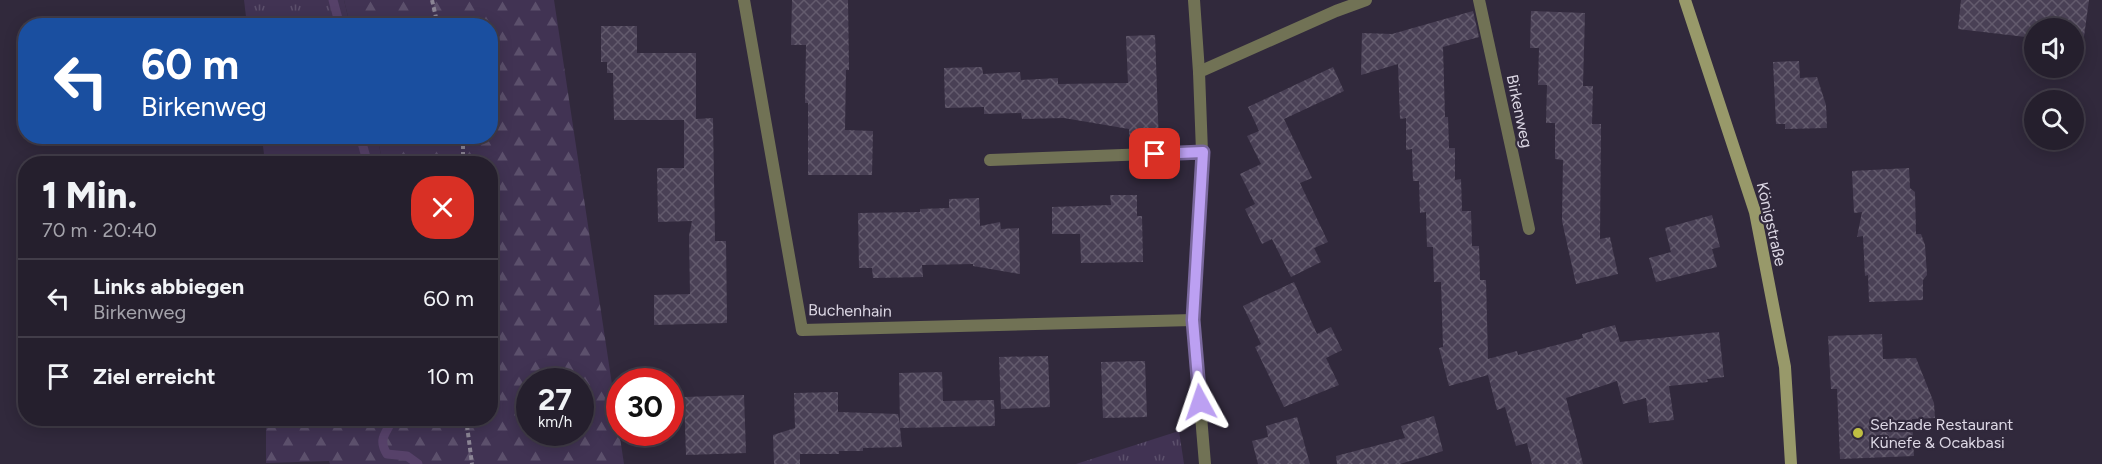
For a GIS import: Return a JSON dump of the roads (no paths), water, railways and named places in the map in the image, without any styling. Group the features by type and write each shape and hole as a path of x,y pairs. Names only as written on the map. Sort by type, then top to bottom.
{"main road":[{"name":"Königstraße","path":"1685,0 1755,212 1785,367 1791,464"}],"street":[{"name":"Buchenhain","path":"744,0 802,330 1193,320"},
{"path":"1194,0 1203,152 1193,320 1205,464"},
{"path":"1199,72 1366,0"},
{"name":"Birkenweg","path":"1479,0 1529,229"},
{"path":"990,160 1203,152"}],"waterway":[{"path":"333,0 338,18"},
{"path":"362,144 366,156"},
{"path":"389,426 383,440 387,454 407,456 418,464"}],"place":[{"name":"Sehzade Restaurant Künefe & Ocakbasi","path":"1858,433"}]}
